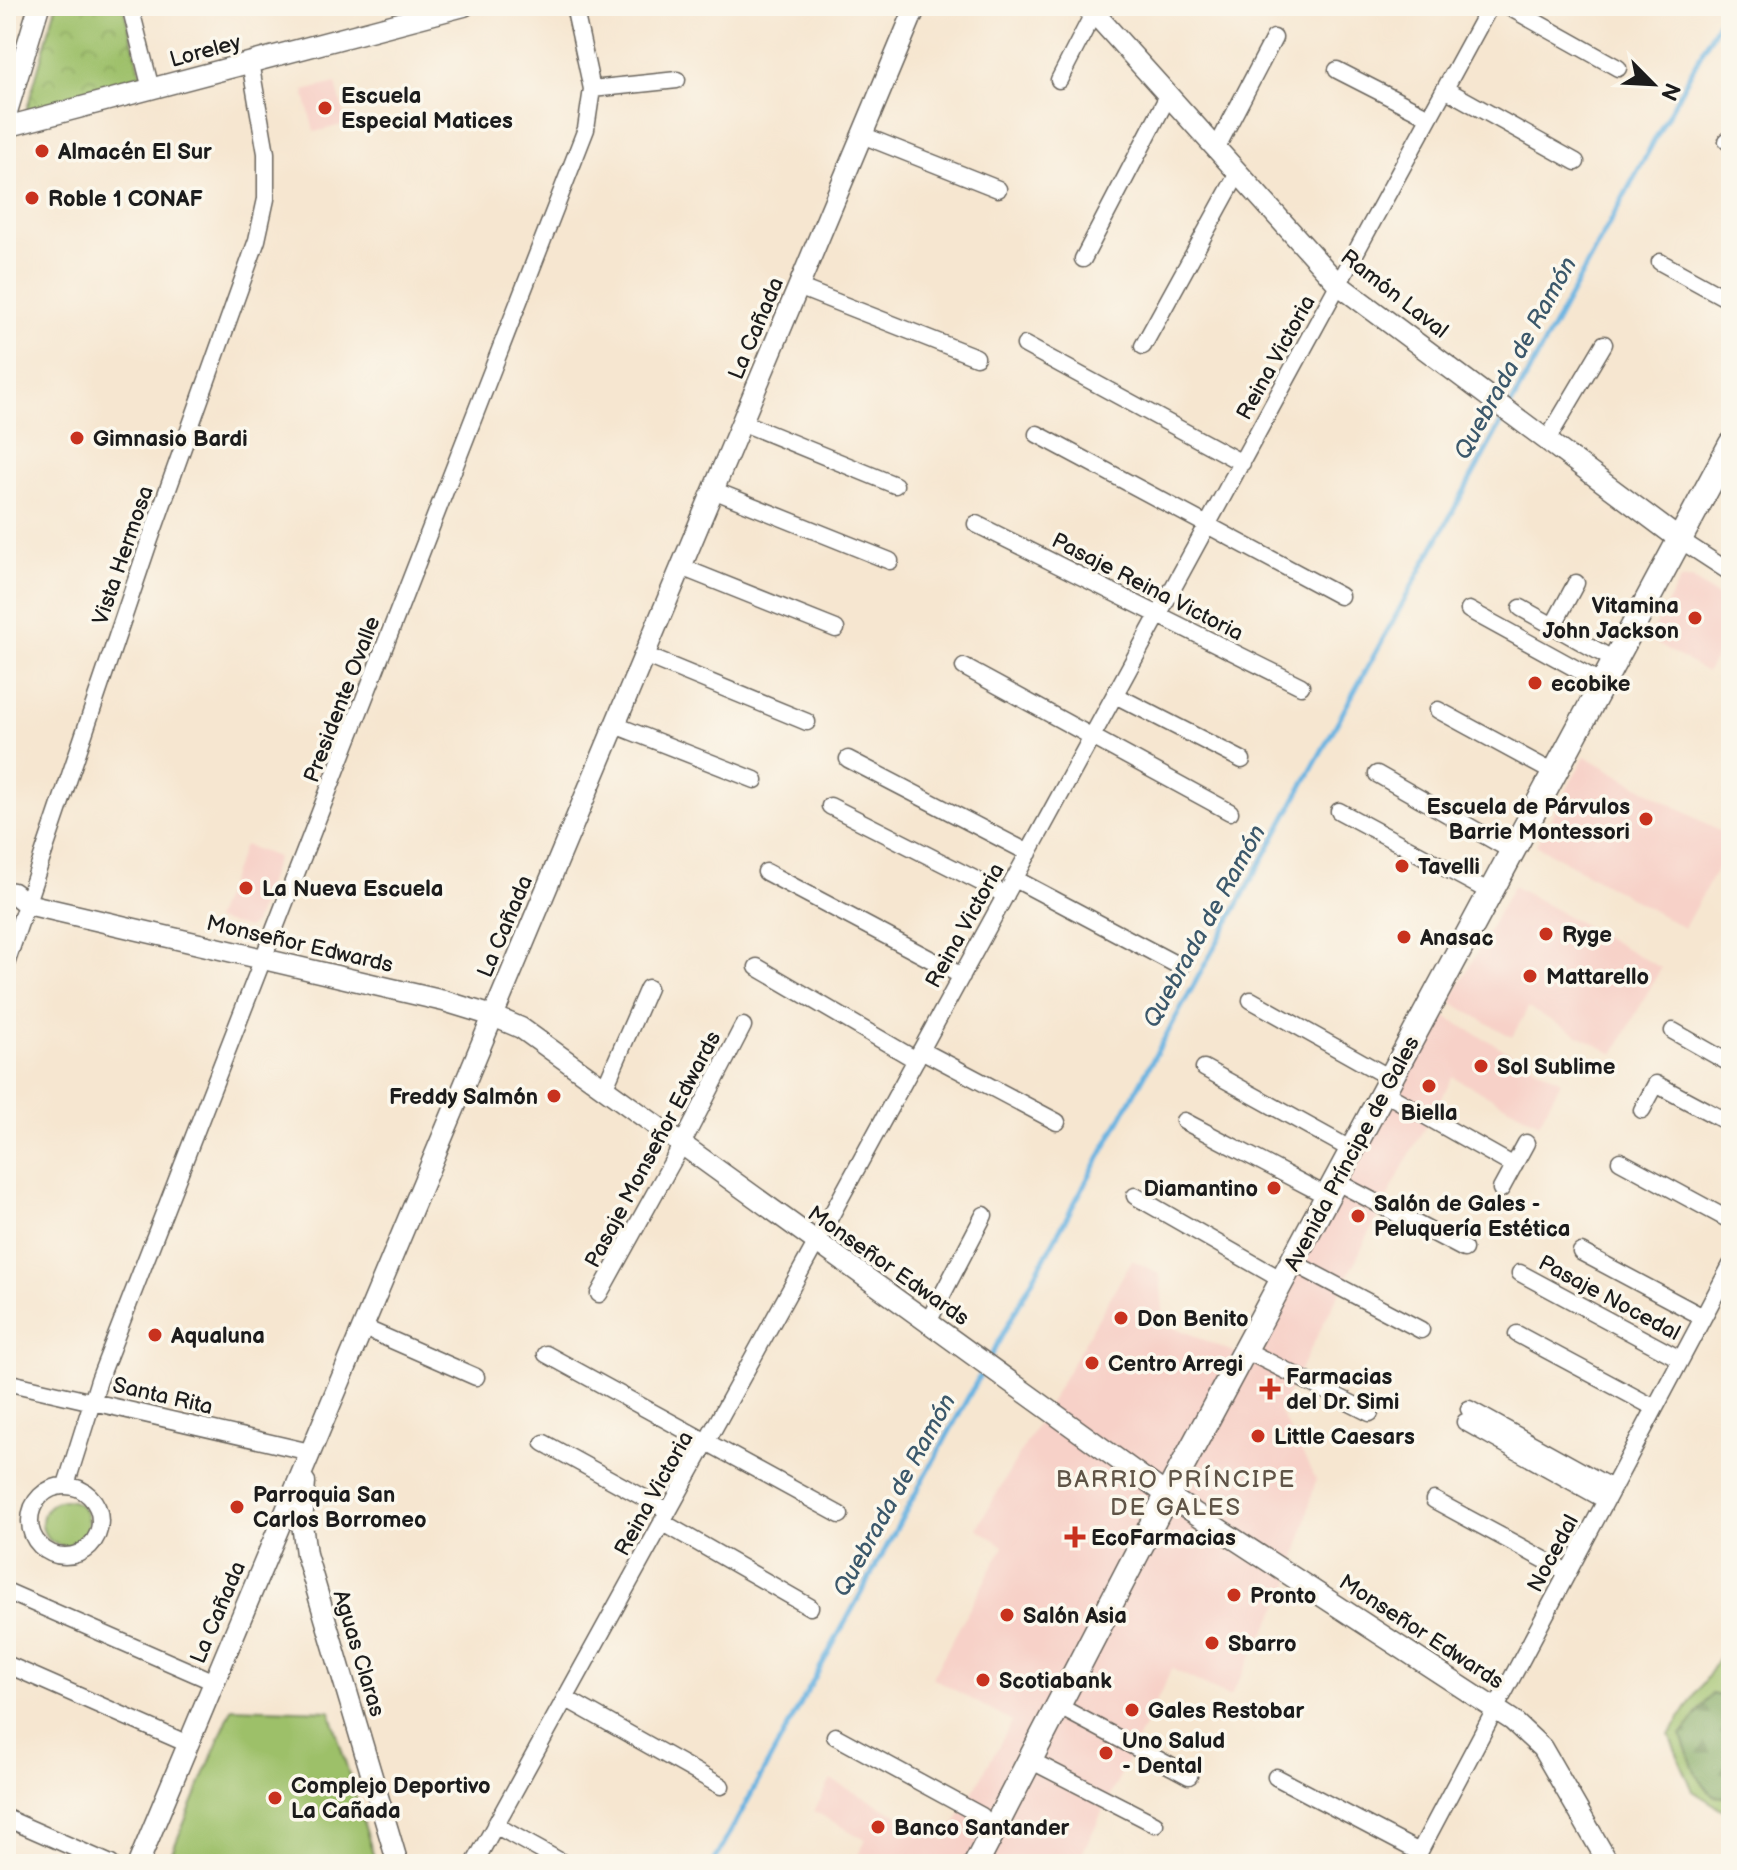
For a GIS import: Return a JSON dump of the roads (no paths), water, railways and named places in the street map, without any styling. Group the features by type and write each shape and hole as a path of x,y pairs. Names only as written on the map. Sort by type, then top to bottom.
{"main road":[{"name":"Avenida Príncipe de Gales","path":"976,1864 1167,1495 1731,444"}],"street":[{"path":"6,115 39,6"},
{"path":"130,6 151,89"},
{"name":"Loreley","path":"6,127 464,6"},
{"name":"Presidente Ovalle","path":"66,1485 91,1402 586,129 592,89 574,6"},
{"name":"La Cañada","path":"138,1864 916,6"},
{"name":"Reina Victoria","path":"474,1864 1490,6"},
{"path":"1507,6 1618,68"},
{"path":"1059,80 1091,9"},
{"name":"Ramón Laval","path":"1091,9 1339,285 1679,539"},
{"path":"1216,149 1274,38"},
{"name":"Vista Hermosa","path":"6,964 148,545 257,240 266,199 266,153 250,62"},
{"path":"1337,70 1429,117"},
{"path":"592,89 677,80"},
{"path":"1445,89 1576,162"},
{"path":"1083,259 1168,96"},
{"path":"862,135 998,189"},
{"path":"1143,346 1238,173"},
{"path":"1660,262 1731,301"},
{"path":"798,287 976,357"},
{"path":"1547,440 1604,344"},
{"path":"1025,345 1242,463"},
{"path":"741,422 895,485"},
{"path":"1037,434 1340,596"},
{"path":"713,490 890,561"},
{"name":"Pasaje Reina Victoria","path":"976,524 1301,686"},
{"path":"1679,539 1731,573"},
{"path":"681,567 836,629"},
{"path":"1553,626 1576,583"},
{"path":"1521,608 1614,660"},
{"path":"1469,610 1602,683"},
{"path":"644,655 807,722"},
{"path":"964,667 1230,812"},
{"path":"1115,695 1242,760"},
{"path":"1438,710 1554,773"},
{"path":"615,725 755,780"},
{"path":"848,759 1029,853"},
{"path":"1377,774 1512,851"},
{"path":"830,806 1006,895"},
{"path":"1339,811 1490,892"},
{"path":"766,872 962,976"},
{"path":"1015,879 1181,967"},
{"name":"Monseñor Edwards","path":"6,892 13,893 27,904 444,1001 521,1028 1167,1495 1495,1706 1542,1748 1609,1864"},
{"path":"6,911 27,904"},
{"path":"757,967 919,1055 1057,1122"},
{"path":"604,1089 648,988"},
{"path":"1251,1000 1514,1166"},
{"name":"Pasaje Monseñor Edwards","path":"599,1294 743,1026"},
{"path":"1673,1031 1731,1064"},
{"path":"1204,1068 1352,1150"},
{"path":"1642,1110 1656,1084 1731,1124"},
{"path":"1184,1121 1464,1249"},
{"path":"1501,1189 1526,1143"},
{"path":"1620,1161 1731,1221"},
{"path":"1135,1196 1287,1271 1421,1330"},
{"path":"928,1322 984,1215"},
{"name":"Pasaje Nocedal","path":"1581,1252 1703,1317"},
{"name":"Nocedal","path":"1416,1858 1731,1265"},
{"name":"Pasaje Nocedal","path":"1520,1273 1680,1359"},
{"path":"362,1327 476,1377"},
{"path":"1517,1334 1655,1408"},
{"path":"1245,1350 1370,1413"},
{"path":"546,1354 840,1515"},
{"name":"Santa Rita","path":"6,1382 310,1452"},
{"path":"1467,1415 1608,1494"},
{"path":"544,1443 810,1607"},
{"name":"Aguas Claras","path":"310,1452 302,1496 306,1554 398,1864"},
{"path":"66,1485 78,1488 95,1503 100,1526 96,1537 80,1553 57,1556 37,1544 29,1522 36,1500 55,1487 66,1485"},
{"path":"1434,1500 1567,1572"},
{"path":"267,1556 285,1546 297,1548 306,1554"},
{"path":"6,1591 214,1682"},
{"path":"6,1664 188,1744"},
{"path":"565,1698 721,1786"},
{"path":"1058,1706 1189,1776"},
{"path":"835,1736 982,1816"},
{"path":"1030,1760 1155,1824"},
{"path":"1276,1777 1416,1858"},
{"path":"6,1818 111,1864"},
{"path":"495,1825 565,1864"}],"waterway":[{"name":"Quebrada de Ramón","path":"1510,407 1727,6"},
{"name":"Quebrada de Ramón","path":"988,1361 1505,416"},
{"name":"Quebrada de Ramón","path":"713,1864 983,1370"}],"place":[{"name":"Escuela Especial Matices","path":"325,108"},
{"name":"Almacén El Sur","path":"42,151"},
{"name":"Roble 1 CONAF","path":"32,198"},
{"name":"Gimnasio Bardi","path":"77,438"},
{"name":"Vitamina John Jackson","path":"1695,618"},
{"name":"ecobike","path":"1535,683"},
{"name":"Escuela de Párvulos Barrie Montessori","path":"1646,819"},
{"name":"Tavelli","path":"1402,866"},
{"name":"La Nueva Escuela","path":"246,888"},
{"name":"Ryge","path":"1546,934"},
{"name":"Anasac","path":"1404,937"},
{"name":"Mattarello","path":"1530,976"},
{"name":"Sol Sublime","path":"1481,1066"},
{"name":"Biella","path":"1429,1086"},
{"name":"Freddy Salmón","path":"554,1096"},
{"name":"Diamantino","path":"1274,1188"},
{"name":"Salón de Gales - Peluquería Estética","path":"1358,1216"},
{"name":"Don Benito","path":"1121,1318"},
{"name":"Aqualuna","path":"155,1335"},
{"name":"Centro Arregi","path":"1092,1363"},
{"name":"Farmacias del Dr. Simi","path":"1270,1389"},
{"name":"Little Caesars","path":"1258,1436"},
{"name":"Parroquia San Carlos Borromeo","path":"237,1507"},
{"name":"EcoFarmacias","path":"1075,1537"},
{"name":"Pronto","path":"1234,1595"},
{"name":"Salón Asia","path":"1007,1615"},
{"name":"Sbarro","path":"1212,1643"},
{"name":"Scotiabank","path":"983,1680"},
{"name":"Gales Restobar","path":"1132,1710"},
{"name":"Uno Salud - Dental","path":"1106,1753"},
{"name":"Complejo Deportivo La Cañada","path":"275,1798"},
{"name":"Banco Santander","path":"878,1827"}],"district":[{"name":"BARRIO PRÍNCIPE DE GALES","path":"1176,1493"}]}
